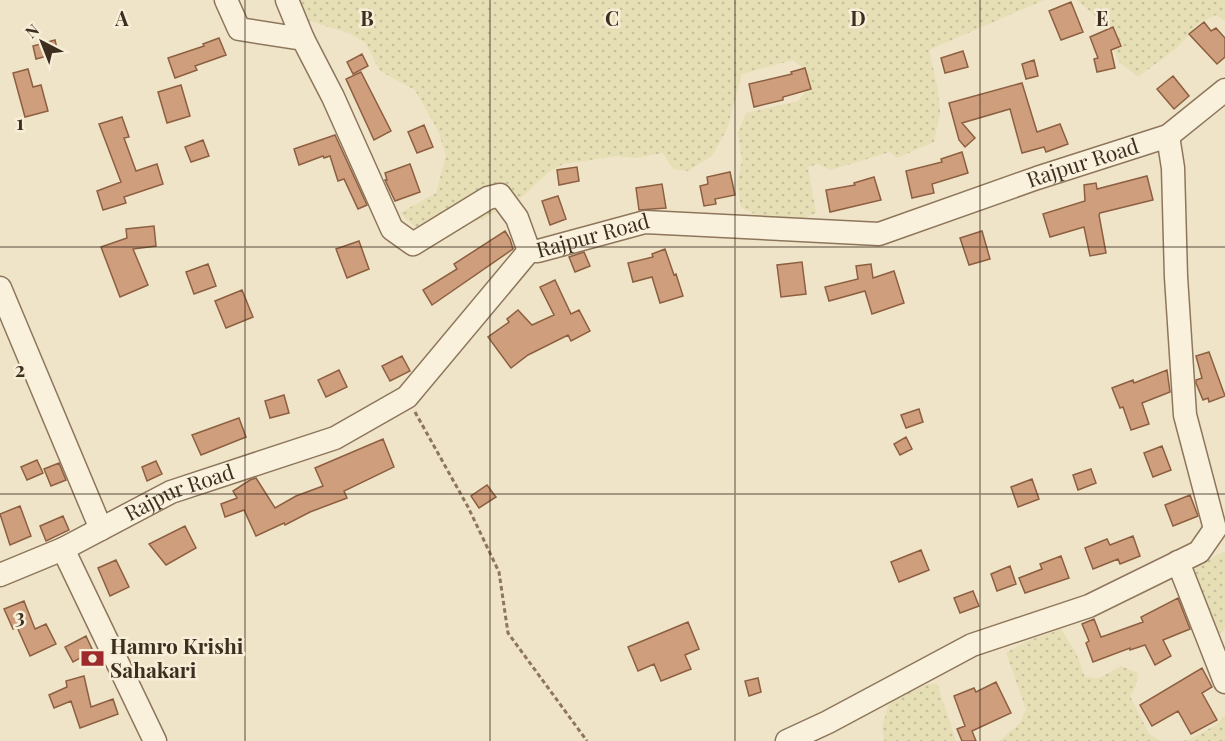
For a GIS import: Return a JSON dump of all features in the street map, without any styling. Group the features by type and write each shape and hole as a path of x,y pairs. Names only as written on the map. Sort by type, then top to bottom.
{"street":[{"path":"226,0 238,28 303,39"},
{"path":"287,0 392,229 413,244 488,198 500,195 516,218 529,251"},
{"name":"Rajpur Road","path":"0,575 63,549 171,492 334,438 407,397 529,251 538,251 645,222 879,234 1037,178 1168,136 1225,90"},
{"path":"787,741 828,722 972,645 1089,606 1199,552 1215,529 1185,414 1176,277 1173,168 1168,136"},
{"path":"0,288 101,529"},
{"path":"63,549 155,741"},
{"path":"1178,562 1225,681"}],"path":[{"path":"407,397 468,507 499,572 508,633 587,741"}],"shaded area":[{"path":"298,0 1044,0 929,50 938,90 940,112 934,142 897,158 890,152 831,170 818,164 808,167 816,213 802,219 762,218 741,207 737,183 742,160 738,133 746,113 798,101 808,88 804,69 793,60 742,74 727,129 712,156 688,171 673,169 663,153 635,158 617,156 563,164 549,172 523,196 487,217 447,231 421,232 400,213 436,193 446,156 438,131 415,90 380,71 365,42 348,33 307,20"},
{"path":"1077,0 1225,0 1225,21 1216,15 1199,23 1177,48 1138,77 1119,62 1100,20"},
{"path":"1225,551 1225,630 1218,634 1190,570"},
{"path":"1061,629 1076,653 1085,677 1099,678 1121,666 1138,673 1135,688 1130,696 1149,734 1161,741 999,741 1020,723 1026,709 1006,653 1027,641"},
{"path":"937,683 956,741 884,741 882,727 890,701 926,685"},
{"path":"1225,715 1225,741 1179,741 1188,740 1216,725"}],"building":[{"path":"1071,2 1083,32 1061,40 1049,11"},
{"path":"1204,22 1211,31 1216,28 1225,38 1225,57 1217,64 1189,34"},
{"path":"1113,27 1121,46 1111,50 1115,68 1097,72 1094,59 1098,58 1090,37"},
{"path":"219,38 226,55 195,66 197,70 175,78 168,58 204,46 203,44"},
{"path":"55,40 58,53 36,59 33,46"},
{"path":"963,51 968,67 945,73 941,58"},
{"path":"362,54 368,66 353,74 347,62"},
{"path":"1034,60 1038,76 1026,79 1022,64"},
{"path":"805,68 811,89 783,97 783,100 754,107 749,84 792,74 791,72"},
{"path":"28,69 33,87 41,85 48,111 25,117 13,73"},
{"path":"361,72 391,131 374,140 346,79"},
{"path":"1173,76 1189,96 1174,109 1157,89"},
{"path":"1022,83 1037,132 1060,124 1068,144 1046,152 1044,147 1022,153 1010,109 962,123 975,138 965,147 959,140 949,103"},
{"path":"181,85 190,116 167,123 158,92"},
{"path":"122,117 129,137 124,138 136,171 157,164 163,184 124,197 126,203 103,210 97,191 121,182 99,124"},
{"path":"424,125 433,147 417,153 408,132"},
{"path":"335,135 367,205 358,209 344,179 338,181 330,156 324,158 323,156 299,165 294,149"},
{"path":"203,140 209,156 191,162 185,147"},
{"path":"962,152 968,173 932,184 934,193 912,198 906,171 942,162 941,159"},
{"path":"410,164 420,192 395,201 385,180 387,180 385,173"},
{"path":"577,167 579,181 559,185 557,170"},
{"path":"730,172 735,195 715,199 716,204 704,206 700,186 708,184 707,177"},
{"path":"1147,176 1153,200 1100,213 1106,253 1090,256 1084,227 1050,237 1043,214 1085,201 1084,185 1096,183 1097,189"},
{"path":"874,177 881,200 830,212 826,190 855,185 854,183"},
{"path":"662,184 666,208 639,210 636,188"},
{"path":"558,196 566,219 550,225 542,201"},
{"path":"154,226 156,246 133,249 148,285 120,297 101,247 127,238 126,229"},
{"path":"505,231 513,249 432,305 423,290 457,269 454,264"},
{"path":"982,231 990,259 969,265 960,238"},
{"path":"359,241 369,269 347,278 336,249"},
{"path":"665,249 683,296 660,303 652,277 633,282 628,263 653,257 652,254"},
{"path":"584,252 590,266 575,272 569,257"},
{"path":"802,262 806,294 781,297 777,265"},
{"path":"208,264 216,286 194,294 186,272"},
{"path":"871,264 873,278 894,271 904,303 872,314 865,291 829,301 825,287 858,279 856,266"},
{"path":"555,280 571,314 579,310 590,331 571,341 568,335 528,355 511,368 488,337 509,322 507,319 518,310 532,325 554,315 540,287"},
{"path":"242,290 253,317 226,328 215,301"},
{"path":"1209,352 1225,396 1209,402 1208,398 1203,400 1196,383 1196,380 1202,378 1196,356"},
{"path":"402,356 410,371 390,381 382,366"},
{"path":"339,370 347,387 326,397 318,380"},
{"path":"1167,370 1170,392 1142,403 1149,424 1131,430 1123,407 1120,408 1112,388 1133,380 1134,383"},
{"path":"284,395 289,413 270,418 265,401"},
{"path":"919,409 923,422 906,428 901,415"},
{"path":"239,418 246,437 201,455 192,435"},
{"path":"906,437 912,449 900,455 894,444"},
{"path":"383,439 394,467 344,491 347,498 256,536 244,510 225,517 221,504 237,498 233,491 250,480 256,478 275,508 296,496 323,486 315,468"},
{"path":"1162,446 1171,470 1153,477 1144,453"},
{"path":"37,460 43,473 27,480 21,467"},
{"path":"156,461 162,474 147,481 142,467"},
{"path":"59,463 66,480 51,486 44,469"},
{"path":"1091,469 1096,483 1078,490 1073,475"},
{"path":"1032,479 1039,499 1018,507 1011,487"},
{"path":"487,485 496,497 479,508 471,496"},
{"path":"1190,495 1198,516 1173,526 1165,505"},
{"path":"20,506 31,536 10,545 0,514"},
{"path":"63,516 69,530 46,541 40,526"},
{"path":"185,526 196,548 166,565 149,544"},
{"path":"1133,536 1140,556 1120,564 1118,559 1093,569 1085,548 1107,539 1110,545"},
{"path":"921,550 929,570 899,582 891,562"},
{"path":"1061,556 1069,578 1025,593 1019,578 1042,569 1040,564"},
{"path":"116,560 129,587 110,596 98,568"},
{"path":"1010,566 1016,584 997,591 991,574"},
{"path":"973,591 979,606 960,613 954,598"},
{"path":"1178,598 1190,629 1163,640 1171,656 1155,665 1145,645 1130,650 1130,648 1093,662 1086,643 1089,641 1082,624 1094,619 1101,637 1143,622 1141,617"},
{"path":"24,601 35,629 46,624 56,644 30,656 17,627 13,629 4,609"},
{"path":"688,622 699,649 685,655 691,669 661,681 654,664 638,671 628,647"},
{"path":"86,636 93,651 73,662 65,647"},
{"path":"1202,668 1212,687 1202,693 1217,720 1191,734 1178,711 1152,726 1140,705"},
{"path":"84,676 91,707 113,699 118,714 80,728 71,701 54,708 49,695 67,687 66,681"},
{"path":"758,678 761,692 749,696 745,681"},
{"path":"996,682 1011,713 972,731 976,741 962,741 957,729 965,726 954,696 974,688 976,692"}],"place":[{"name":"Hamro Krishi Sahakari","path":"92,659"}]}
